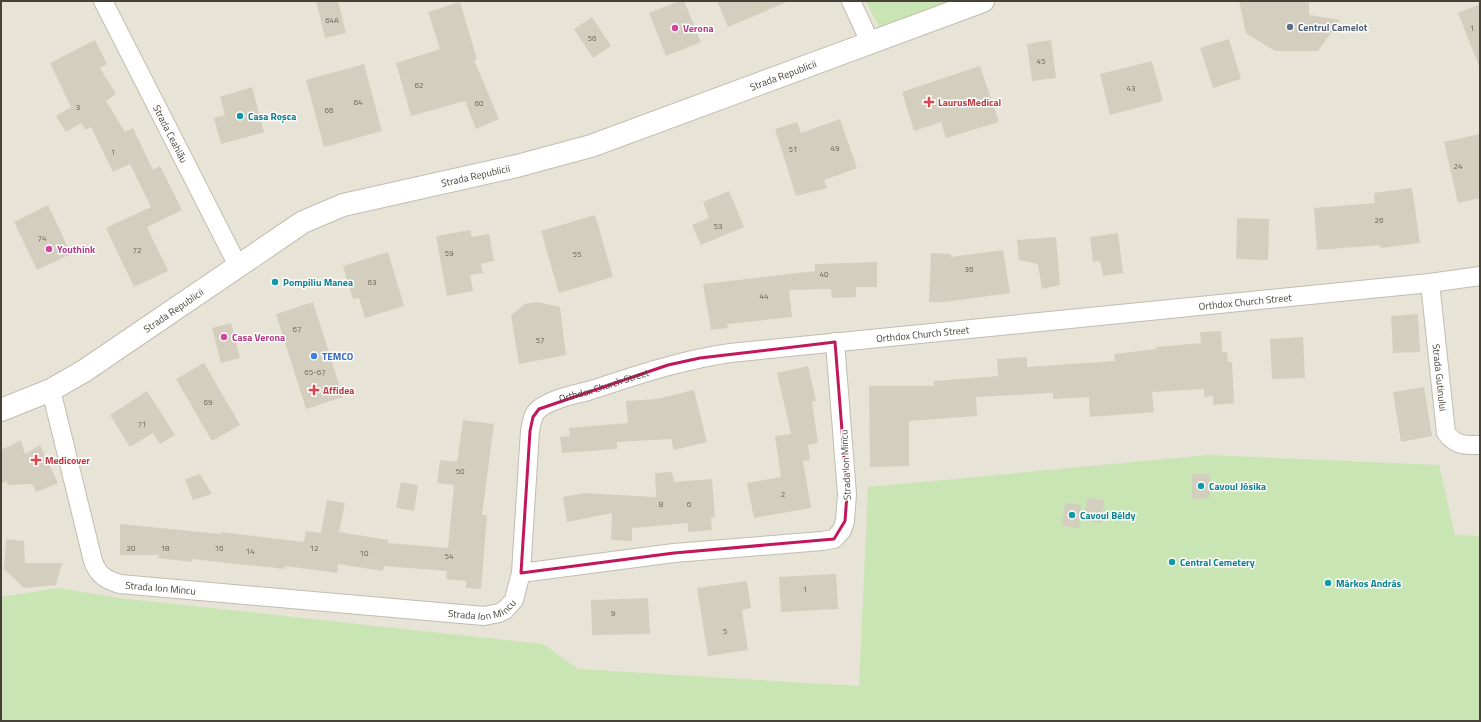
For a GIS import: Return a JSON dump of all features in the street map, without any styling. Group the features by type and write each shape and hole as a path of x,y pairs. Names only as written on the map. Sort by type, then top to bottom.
{"street":[{"name":"Strada Ceahlău","path":"103,1 238,266"},
{"path":"851,1 870,42"},
{"name":"Strada Republicii","path":"1,410 51,390 107,356 303,222 336,208 517,166 591,146 983,1"},
{"name":"Orthdox Church Street","path":"521,573 530,431 533,417 539,409 566,398 668,365 700,358 835,342 1430,283 1480,276"},
{"name":"Strada Gutinului","path":"1430,283 1446,433 1452,441 1465,445 1480,444"},
{"name":"Strada Ion Mincu","path":"51,390 93,561 101,576 109,581 120,584 484,616 499,613 510,605 514,600 521,573 674,553 822,542 834,538 842,530 846,509 847,477 835,342"}],"highlighted area":[{"path":"835,342 847,494 845,521 834,539 674,553 521,573 530,431 533,417 539,409 668,365 700,358"}],"shaded area":[{"path":"1,1 1480,1 1480,721 1,721"}],"green space":[{"path":"866,1 954,1 879,27"},
{"name":"Central Cemetery","path":"1208,455 1439,465 1455,535 1480,536 1480,721 1,721 1,597 58,588 119,598 543,644 578,669 859,686 868,487"}],"building":[{"path":"316,1 338,1 346,33 325,38"},
{"name":"Verona","path":"679,1 684,1 701,42 666,56 649,13"},
{"path":"717,1 789,1 728,27"},
{"name":"Centrul Camelot","path":"1239,1 1309,1 1309,15 1340,20 1318,51 1275,51 1246,33"},
{"path":"460,2 477,59 474,60 499,119 476,129 465,101 411,116 396,63 440,49 428,12"},
{"path":"1480,4 1480,66 1479,66 1458,13"},
{"path":"592,17 611,46 593,58 574,29"},
{"path":"1229,39 1241,79 1213,88 1200,48"},
{"path":"95,40 107,64 100,68 116,94 106,101 125,132 133,128 153,170 160,166 182,210 147,227 168,271 134,287 106,228 151,207 130,164 113,172 91,127 86,130 81,123 66,132 56,116 71,107 50,63"},
{"path":"1051,40 1056,78 1032,81 1027,44"},
{"path":"1152,61 1163,101 1110,115 1100,74"},
{"path":"364,64 382,131 324,147 306,80"},
{"path":"980,66 999,122 946,138 941,122 914,131 902,92"},
{"name":"Casa Roșca","path":"252,87 264,132 221,144 214,118 225,115 220,97"},
{"path":"840,119 857,168 824,180 827,188 796,196 775,129 797,122 801,133"},
{"path":"1480,134 1480,198 1458,203 1444,142"},
{"path":"1412,188 1420,243 1381,248 1380,245 1317,250 1314,208 1375,203 1374,193"},
{"path":"729,191 744,227 701,245 692,225 709,218 703,202"},
{"path":"48,205 71,254 37,270 14,222"},
{"path":"595,215 613,277 559,293 541,231"},
{"path":"1237,218 1269,219 1268,260 1236,259"},
{"path":"470,230 472,237 489,234 494,261 481,264 483,273 470,275 473,291 447,296 436,236"},
{"path":"1118,233 1123,273 1103,276 1100,261 1093,262 1090,237"},
{"path":"1056,237 1060,285 1042,289 1038,264 1019,260 1017,240"},
{"path":"1003,250 1010,293 945,302 929,302 931,253 951,254 951,257"},
{"path":"388,252 404,306 365,318 359,298 353,299 343,266"},
{"path":"877,262 877,287 856,287 856,297 832,298 831,289 789,290 792,317 727,324 728,328 711,330 703,284 815,271 815,264"},
{"path":"313,302 343,397 306,409 276,314"},
{"path":"537,302 560,307 566,355 519,364 511,315 525,304"},
{"path":"1418,314 1420,352 1393,353 1391,316"},
{"path":"231,323 240,358 221,363 212,328"},
{"path":"1221,331 1222,352 1227,352 1228,362 1232,362 1234,403 1213,405 1213,396 1204,397 1204,389 1152,392 1154,412 1090,417 1089,397 1053,399 1053,393 976,397 977,416 909,421 909,466 870,467 869,386 934,386 934,381 998,376 997,359 1027,357 1027,367 1115,361 1114,354 1156,349 1156,347 1201,343 1200,332"},
{"path":"1303,337 1305,378 1272,379 1270,339"},
{"path":"204,363 240,425 212,441 176,379"},
{"path":"808,366 816,401 812,402 818,443 808,445 810,460 803,461 811,508 754,518 747,483 781,477 775,436 791,434 777,373"},
{"path":"1424,387 1432,436 1401,442 1393,392"},
{"path":"694,390 707,442 674,450 671,439 617,442 617,449 562,453 560,437 570,436 569,428 628,423 626,401 657,399"},
{"path":"147,391 175,435 160,444 153,433 130,447 110,415"},
{"path":"463,420 494,424 482,515 487,515 481,589 466,588 466,581 446,579 447,571 384,566 383,571 338,564 337,573 285,566 285,569 192,559 192,562 158,558 159,555 120,555 120,524 221,534 222,532 304,542 306,531 321,533 327,500 345,503 339,532 388,540 388,543 448,548 454,485 437,483 440,460 457,462"},
{"path":"21,440 25,454 40,445 58,483 36,492 32,484 8,485 6,481 1,484 1,450"},
{"path":"672,472 674,482 712,479 715,517 711,518 712,530 688,532 688,523 632,528 632,541 611,540 612,513 567,522 563,497 584,493 656,497 655,473"},
{"path":"200,474 212,494 193,500 185,479"},
{"name":"Cavoul Jósika","path":"1192,474 1210,474 1210,498 1192,499"},
{"path":"401,482 418,485 414,511 396,508"},
{"path":"1087,498 1104,500 1101,523 1085,520"},
{"name":"Cavoul Béldy","path":"1065,503 1081,505 1079,528 1062,526"},
{"path":"6,539 24,541 25,563 62,563 56,585 24,588 4,569"},
{"path":"836,574 838,609 781,612 779,577"},
{"path":"747,581 751,608 742,610 748,650 708,656 697,588"},
{"path":"648,598 650,634 592,635 591,600"}],"place":[{"name":"Centrul Camelot","path":"1290,27"},
{"name":"Verona","path":"675,28"},
{"name":"LaurusMedical","path":"929,102"},
{"name":"Casa Roșca","path":"240,116"},
{"name":"Youthink","path":"49,249"},
{"name":"Pompiliu Manea","path":"275,282"},
{"name":"Casa Verona","path":"224,337"},
{"name":"TEMCO","path":"314,356"},
{"name":"Affidea","path":"314,390"},
{"name":"Medicover","path":"36,460"},
{"name":"Cavoul Jósika","path":"1201,486"},
{"name":"Cavoul Béldy","path":"1072,515"},
{"name":"Central Cemetery","path":"1172,562"},
{"name":"Márkos András","path":"1328,583"}]}
